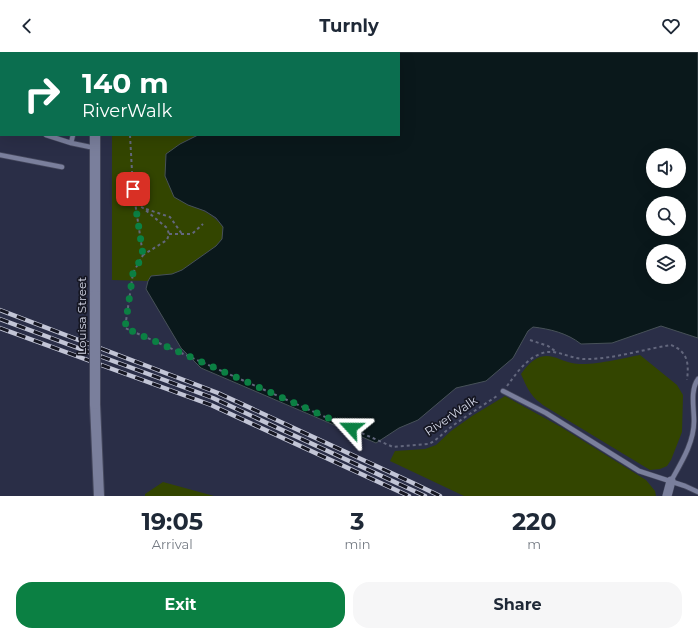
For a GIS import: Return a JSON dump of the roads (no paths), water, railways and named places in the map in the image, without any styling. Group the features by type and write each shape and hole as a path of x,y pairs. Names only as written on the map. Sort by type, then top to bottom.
{"street":[{"name":"Louisa Street","path":"95,136 95,404 99,496"},
{"path":"667,496 671,482"}],"lane":[{"path":"49,136 71,143 95,148"},
{"path":"71,143 73,136"},
{"path":"0,155 62,167"},
{"path":"671,482 688,447 693,431 694,386 698,379"},
{"path":"504,391 546,413 639,471 685,486 698,492"}],"railway":[{"path":"0,310 218,393 440,496"},
{"path":"0,319 213,398 425,496"},
{"path":"0,328 211,405 409,496"}]}
